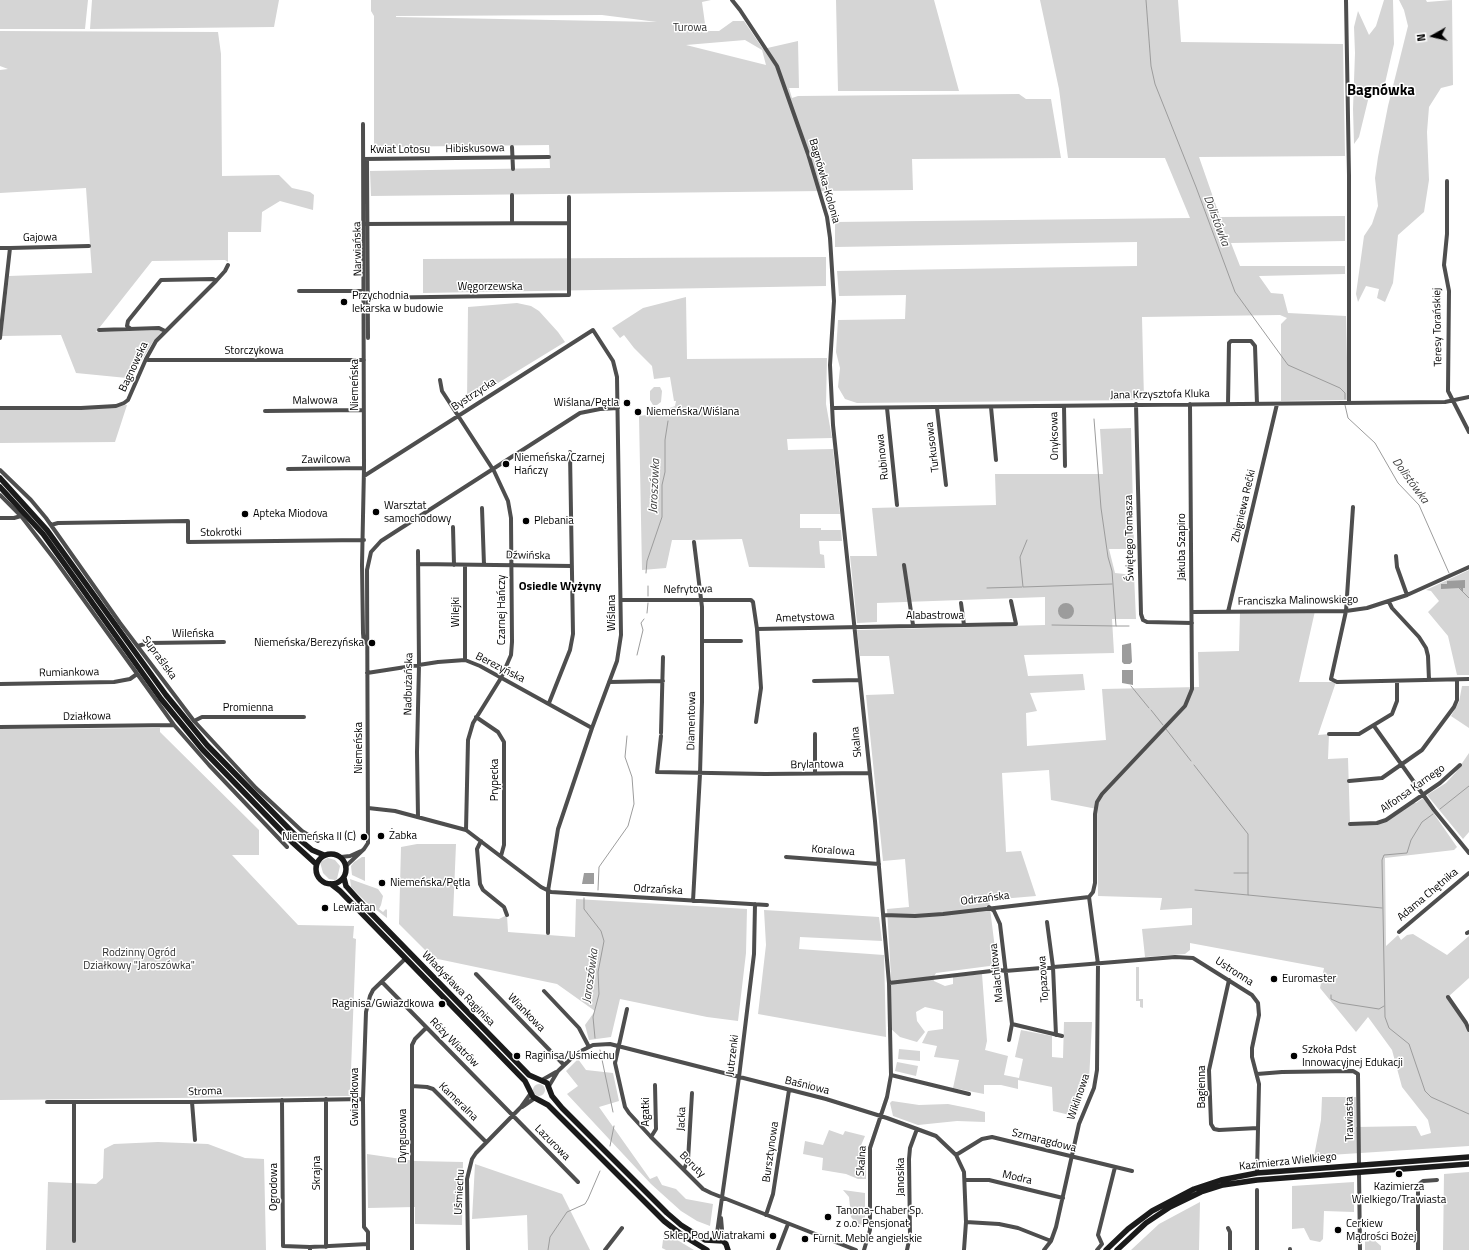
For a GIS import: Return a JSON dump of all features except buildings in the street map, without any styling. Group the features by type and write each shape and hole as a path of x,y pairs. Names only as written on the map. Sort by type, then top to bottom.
{"main road":[{"path":"0,478 48,530 166,695 207,745 300,840 312,850 324,855 333,853 341,857 346,866 344,878 331,884 320,880 316,872 316,864 324,855"},
{"path":"0,487 43,534 162,699 202,749 293,843 316,864"},
{"name":"Władysława Raginisa","path":"344,878 346,886 366,908 513,1060 531,1078 540,1080"},
{"name":"Władysława Raginisa","path":"331,884 340,891 525,1081 530,1092"},
{"path":"715,1240 710,1244 708,1250 682,1235 664,1221 548,1105 537,1099 530,1092 531,1085 540,1080 549,1088 552,1096 562,1108 667,1213 696,1235 705,1240 715,1240 723,1241 727,1248 733,1250"},
{"path":"537,1099 546,1098 549,1088"},
{"name":"Kazimierza Wielkiego","path":"1106,1250 1140,1219 1173,1198 1194,1188 1221,1180 1257,1173 1469,1157"},
{"path":"1411,1161 1414,1165 1412,1168"},
{"name":"Kazimierza Wielkiego","path":"1117,1250 1131,1236 1156,1216 1182,1200 1210,1189 1257,1180 1469,1164"}],"street":[{"name":"Bagnówka-Kolonia","path":"732,0 777,66 808,154 827,218 830,238 834,301 831,358 832,408"},
{"path":"1346,0 1349,175 1349,403"},
{"name":"Niemeńska","path":"362,124 365,159 363,291 366,298 364,360 364,540 362,565 363,633 364,644 368,643"},
{"path":"512,147 513,169"},
{"name":"Hibiskusowa","path":"437,158 549,157"},
{"name":"Kwiat Lotosu","path":"365,159 437,158"},
{"name":"Teresy Torańskiej","path":"1447,181 1444,265 1449,291 1448,391 1452,400"},
{"path":"512,195 512,223"},
{"path":"365,224 568,223 569,197"},
{"name":"Węgorzewska","path":"366,298 569,295 568,223"},
{"name":"Narwiańska","path":"365,224 368,338"},
{"name":"Gajowa","path":"0,338 10,248 89,246"},
{"path":"0,248 10,248"},
{"name":"Bagnowska","path":"0,408 82,408 116,406 128,400 146,358 156,341 216,281 228,265"},
{"path":"130,329 127,326 128,322 161,280 213,279 216,281"},
{"path":"298,291 363,291"},
{"path":"99,330 159,328 165,331"},
{"name":"Wiślana","path":"548,891 562,811 609,682 619,652 621,635 618,408 616,368 593,330"},
{"name":"Bystrzycka","path":"364,476 593,330"},
{"path":"1228,404 1229,343 1244,341 1254,342 1256,346 1257,404"},
{"name":"Storczykowa","path":"146,358 148,360 364,360"},
{"name":"Czarnej Hańczy","path":"440,380 442,391 493,469 504,492 509,509 512,565 511,655 501,678 476,717 468,740 466,830"},
{"name":"Jana Krzysztofa Kluka","path":"832,408 1445,402 1469,397"},
{"path":"1452,400 1457,405 1469,432"},
{"name":"Świętego Tomasza","path":"1136,404 1138,554 1142,620 1146,622 1192,623"},
{"name":"Jakuba Szapiro","path":"1089,897 1093,892 1095,883 1095,814 1097,802 1102,794 1185,706 1192,689 1190,404"},
{"name":"Zbigniewa Rećki","path":"1228,612 1277,404"},
{"name":"Onyksowa","path":"1064,406 1065,466"},
{"path":"991,407 996,460"},
{"name":"Niemeńska","path":"363,850 368,843 367,567 373,548 381,540 580,413 600,408 618,408"},
{"name":"Skalna","path":"832,408 879,864 889,983 891,1075 887,1097 873,1138 869,1158 870,1230 864,1250"},
{"name":"Rubinowa","path":"887,408 897,505"},
{"name":"Turkusowa","path":"937,408 946,485"},
{"name":"Malwowa","path":"265,411 364,410"},
{"path":"549,703 570,650 573,634 570,452"},
{"name":"Zawilcowa","path":"288,469 364,468"},
{"name":"Supraślska","path":"0,470 30,500 51,525 103,600 194,721 256,788 302,831 318,842"},
{"path":"0,495 21,516 56,560 174,725 209,765 287,847"},
{"path":"1353,507 1346,611 1330,676 1333,681 1469,680"},
{"path":"482,508 484,565"},
{"path":"0,518 14,518 21,516"},
{"name":"Stokrotki","path":"51,525 58,523 188,521 188,542 364,540"},
{"path":"453,527 454,565"},
{"name":"Diamentowa","path":"693,901 700,774 702,641 701,599 694,542"},
{"name":"Nadbużańska","path":"418,551 420,665 416,752 418,817"},
{"path":"1396,556 1398,572 1407,595"},
{"name":"Dźwińska","path":"418,564 572,566"},
{"name":"Wilejki","path":"465,565 465,660"},
{"path":"904,565 913,625"},
{"name":"Franciszka Malinowskiego","path":"1192,612 1346,611 1389,602 1469,567"},
{"name":"Nefrytowa","path":"621,600 748,598 753,602 756,629"},
{"name":"Alabastrowa","path":"855,626 1016,624 1011,601"},
{"path":"1389,602 1392,608 1419,636 1426,648 1428,656 1428,680"},
{"path":"961,603 964,625"},
{"name":"Ametystowa","path":"756,629 855,626"},
{"path":"756,629 761,688 756,722"},
{"path":"702,641 741,641"},
{"name":"Wileńska","path":"138,646 148,643 224,642"},
{"path":"609,682 663,681 663,657"},
{"name":"Berezyńska","path":"368,673 454,660 465,660 480,666 592,728"},
{"name":"Rumiankowa","path":"0,684 114,682 130,679 137,674"},
{"path":"814,680 860,680"},
{"path":"1349,781 1382,778 1402,765 1428,744 1447,718 1457,700 1457,680"},
{"name":"Brylantowa","path":"663,681 661,735 657,772 700,774 869,773"},
{"path":"1329,734 1359,734 1392,714 1396,707 1396,681"},
{"name":"Promienna","path":"194,721 202,718 304,717"},
{"name":"Prypecka","path":"476,717 498,732 504,742 504,845 501,856"},
{"name":"Działkowa","path":"0,727 174,725"},
{"path":"1374,726 1423,794 1469,853"},
{"path":"815,734 815,774"},
{"name":"Alfonsa Karnego","path":"1350,824 1377,823 1386,820 1440,783 1460,765"},
{"path":"368,808 385,809 466,830 548,891 548,933"},
{"path":"481,841 477,849 480,884 483,890 504,907 507,915"},
{"path":"341,857 350,856 363,850"},
{"path":"346,866 363,850"},
{"name":"Koralowa","path":"786,857 879,864"},
{"name":"Adama Chętnika","path":"1399,932 1469,873"},
{"name":"Odrzańska","path":"548,891 767,905"},
{"name":"Odrzańska","path":"884,915 915,916 943,914 988,907 1089,897"},
{"name":"Wiklinowa","path":"1044,1250 1051,1241 1063,1198 1080,1120 1096,1079 1098,964 1089,897"},
{"name":"Jutrzenki","path":"715,1240 739,1077 754,954 755,904"},
{"name":"Malachitowa","path":"988,907 994,911 1000,921 1012,1024 1009,1040"},
{"name":"Topazowa","path":"1047,922 1053,967 1056,1035"},
{"name":"Ustronna","path":"889,983 1000,970 1005,971 1175,957 1193,958 1252,995 1259,1006 1259,1015 1252,1048 1253,1064 1259,1084 1257,1173"},
{"name":"Gwiazdkowa","path":"368,1250 368,1232 364,1227 363,1099 366,1012 370,996 405,959"},
{"name":"Wiankowa","path":"476,974 564,1065"},
{"name":"Bagienna","path":"1229,980 1209,1070 1211,1124 1214,1129 1219,1130 1258,1128"},
{"name":"Róży Wiatrów","path":"382,982 512,1116"},
{"path":"544,991 579,1028 589,1046"},
{"path":"1448,997 1468,1022 1469,1030"},
{"name":"Boruty","path":"627,1009 618,1045 616,1063 622,1099 629,1114 703,1189 722,1198 856,1250"},
{"path":"1012,1024 1062,1036"},
{"name":"Dyngusowa","path":"412,1250 412,1045 415,1039 426,1028"},
{"name":"Baśniowa","path":"549,1088 558,1071 577,1053 589,1046 603,1043 618,1045 789,1090 881,1116 916,1129 942,1140 956,1155 965,1180 966,1222 964,1250"},
{"name":"Baśniowa","path":"540,1080 558,1071"},
{"name":"Trawiasta","path":"1257,1074 1282,1072 1353,1071 1358,1074 1359,1165"},
{"path":"891,1075 969,1094"},
{"name":"Agatki","path":"651,1137 656,1129 655,1085"},
{"name":"Kameralna","path":"412,1086 433,1089 486,1142"},
{"name":"Bursztynowa","path":"766,1215 773,1194 789,1090"},
{"name":"Uśmiechu","path":"468,1250 468,1173 476,1153 521,1107 530,1092"},
{"name":"Jacka","path":"684,1169 688,1160 692,1093"},
{"name":"Stroma","path":"47,1102 192,1102 363,1099"},
{"name":"Uśmiechu","path":"521,1107 537,1099"},
{"name":"Ogrodowa","path":"282,1100 283,1246 310,1249 368,1244"},
{"name":"Skrajna","path":"326,1100 326,1247"},
{"path":"74,1102 74,1241"},
{"path":"192,1102 195,1140"},
{"name":"Lazurowa","path":"512,1116 578,1182"},
{"name":"Janosika","path":"907,1250 910,1230 909,1159 910,1148 916,1129"},
{"name":"Szmaragdowa","path":"956,1155 982,1139 992,1137 1132,1171"},
{"path":"1097,1250 1102,1244 1098,1235 1115,1167"},
{"path":"1359,1172 1360,1250"},
{"name":"Modra","path":"965,1180 989,1180 1063,1198"},
{"path":"1418,1250 1418,1185 1423,1181 1437,1180"},
{"path":"1257,1190 1257,1250"},
{"name":"Jutrzenki","path":"721,1207 723,1241"},
{"path":"966,1222 999,1224 1018,1228 1051,1241"},
{"path":"778,1250 788,1224"},
{"path":"605,1250 622,1228"},
{"path":"1228,1228 1230,1232 1230,1250"}],"green space":[{"path":"0,0 88,0 85,29 0,29"},
{"path":"92,0 279,0 274,27 90,29"},
{"name":"Turowa","path":"371,0 711,0 702,2 706,31 719,31 733,21 744,21 763,49 798,41 799,88 789,88 792,98 798,96 1019,94 1026,99 1051,99 1061,158 912,159 913,190 371,196 370,171 550,168 549,145 374,147 374,16 371,11","holes":["602,15 657,22 396,17 396,16","745,40 762,50 766,65 686,45"]},
{"path":"836,0 934,0 959,91 838,91"},
{"path":"1040,0 1178,0 1181,42 1343,44 1345,156 1199,157 1220,217 1345,216 1345,241 1231,243 1240,266 1345,266 1345,274 1259,276 1271,293 1283,294 1288,313 1346,316 1348,400 1281,401 1281,324 1287,318 1280,315 1142,317 1144,400 857,403 845,399 838,387 840,368 836,352 838,320 905,319 906,295 839,296 837,271 1137,266 1137,242 835,247 835,222 1190,218 1165,158 1068,158 1059,89"},
{"path":"1384,0 1393,0 1394,44 1383,92 1370,92 1359,137 1354,144 1354,27 1358,11 1369,35 1376,26"},
{"path":"1399,0 1426,0 1427,2 1452,0 1453,85 1441,88 1429,107 1427,132 1429,180 1424,212 1398,235 1393,283 1385,302 1377,298 1379,289 1366,286 1358,302 1356,294 1364,236 1372,224 1378,206 1375,178 1378,157 1388,106 1408,26 1404,10"},
{"path":"0,31 218,32 221,54 222,176 279,175 292,188 310,192 314,195 313,210 280,201 262,212 261,232 228,232 228,262 225,260 152,261 96,332 163,330 154,340 134,373 127,378 76,373 61,335 2,336 9,276 92,273 86,188 0,193 0,70 8,69 0,66"},
{"path":"826,257 826,286 423,293 423,259"},
{"path":"686,297 687,359 827,358 826,404 832,438 787,439 788,450 833,449 840,514 800,514 800,528 841,530 842,541 819,541 820,554 824,555 825,568 749,567 742,539 672,540 666,568 642,570 639,416 654,414 675,406 676,401 674,401 670,377 654,379 652,366 634,348 624,335 620,338 612,328 643,308"},
{"path":"517,303 531,306 539,311 565,342 467,402 468,307"},
{"path":"654,387 660,387 662,391 661,402 657,405 653,405 650,400 650,391"},
{"path":"127,405 115,442 0,443 0,410"},
{"path":"1131,428 1134,549 1109,549 1115,573 1134,575 1136,619 1112,619 1114,653 1024,655 1028,676 1083,674 1085,690 1030,693 1037,711 1026,713 1027,746 1106,740 1102,689 1199,687 1198,652 1239,651 1240,612 1315,611 1299,682 1336,682 1318,735 1329,734 1328,759 1348,758 1350,824 1377,823 1386,820 1412,802 1416,803 1423,798 1457,847 1454,850 1385,858 1386,946 1398,935 1401,940 1407,935 1413,934 1447,955 1469,936 1469,978 1448,997 1469,1030 1469,1146 1314,1156 1321,1120 1322,1097 1356,1097 1356,1127 1416,1126 1421,1136 1431,1133 1428,1120 1402,1087 1392,1050 1368,1017 1356,1032 1320,988 1324,968 1190,943 1190,950 1185,954 1145,957 1142,929 1192,925 1192,908 1160,910 1162,898 1098,896 1097,809 1051,800 1049,770 1002,773 1006,852 1021,851 1036,896 989,900 997,965 936,973 933,978 934,981 945,986 953,984 953,977 982,974 987,1041 985,1050 1008,1056 1004,1075 1019,1078 1023,1059 1015,1057 1021,1030 1052,1036 1052,1057 1063,1058 1064,1022 1092,1022 1089,1081 1074,1116 1053,1111 1052,1087 1018,1080 1018,1089 1001,1085 984,1085 984,1094 953,1088 959,1060 934,1057 937,1046 922,1043 928,1031 943,1029 943,1011 925,1007 916,1012 917,1021 925,1032 917,1042 900,1037 891,1029 891,977 887,909 909,907 905,859 883,861 866,695 894,694 889,656 860,656 857,630 1045,625 1045,597 877,603 877,622 857,623 850,556 877,556 872,508 996,505 995,474 1103,474 1100,429"},
{"path":"1469,570 1469,675 1457,675 1448,636 1428,612 1439,601 1431,591 1426,590"},
{"path":"1462,686 1469,686 1469,728 1451,716 1459,702"},
{"name":"Rodzinny Ogród Działkowy \"Jaroszówka\"","path":"160,728 160,732 259,830 259,855 232,855 298,925 354,926 353,938 356,939 350,1096 0,1100 0,729"},
{"path":"1469,753 1469,832 1463,839 1427,795 1446,783 1456,772"},
{"path":"417,844 456,844 453,916 499,919 507,915 508,932 575,937 576,899 747,909 746,953 738,1021 707,1017 620,999 611,1037 589,1040 585,1025 595,1011 557,984 433,958 399,924 401,847"},
{"path":"362,857 365,857 365,881 352,875 351,866"},
{"path":"328,858 335,860 340,866 337,879 335,880 329,879 323,873 320,862"},
{"path":"350,879 378,889 383,896 379,909 383,912 386,909 387,910 387,918 366,902 351,887"},
{"path":"764,910 879,917 882,941 800,937 799,949 884,955 886,1037 758,1014 766,945"},
{"path":"1136,967 1139,967 1139,999 1143,999 1143,1008 1140,1007 1140,1001 1136,1001"},
{"path":"899,1049 920,1051 920,1061 898,1059"},
{"path":"578,1059 586,1070 613,1073 619,1101 599,1107 650,1179 657,1176 662,1185 676,1189 686,1199 713,1204 710,1226 697,1221 681,1211 651,1184 567,1094 578,1086 566,1071"},
{"path":"897,1062 918,1066 916,1076 895,1071"},
{"path":"537,1084 541,1084 545,1090 541,1096 537,1096 533,1092 533,1088"},
{"path":"892,1101 919,1105 948,1104 973,1109 985,1112 985,1122 957,1121 918,1125 893,1116 890,1103"},
{"path":"829,1130 843,1135 845,1131 865,1136 859,1150 865,1154 866,1179 858,1179 846,1174 822,1170 823,1158 803,1154 805,1141 823,1145"},
{"path":"158,1142 208,1144 245,1158 264,1159 266,1250 46,1250 48,1182 96,1184 103,1178 104,1149 114,1144"},
{"path":"367,1154 415,1161 463,1162 462,1225 415,1224 415,1207 368,1208"},
{"path":"475,1164 562,1194 590,1250 528,1250 527,1215 472,1219"},
{"path":"1469,1172 1469,1250 1443,1250 1444,1174"},
{"path":"1354,1182 1354,1212 1324,1211 1323,1239 1320,1242 1310,1240 1304,1228 1292,1229 1292,1186"},
{"path":"843,1190 865,1193 865,1226 856,1223 851,1217 849,1197"},
{"path":"1200,1202 1199,1250 1131,1250 1159,1224"},
{"path":"664,1232 694,1250 666,1250 662,1248"},
{"path":"1365,1232 1381,1246 1381,1250 1365,1250"}],"shaded area":[{"path":"1465,580 1465,588 1463,588 1463,592 1460,588 1441,589 1441,584 1447,584 1447,581"},
{"path":"1066,603 1072,605 1074,611 1072,617 1066,619 1060,617 1058,611 1060,605"},
{"path":"1131,643 1132,662 1130,664 1124,664 1122,662 1122,645"},
{"path":"1122,670 1133,670 1133,685 1122,683"},
{"path":"584,873 594,873 594,884 582,884"}],"waterway":[{"name":"Dolistówka","path":"1146,0 1151,66 1155,84 1196,187 1235,292 1288,365 1340,388 1345,393 1345,399"},
{"name":"Dolistówka","path":"1345,405 1348,418 1375,443 1398,483 1419,505 1449,573"},
{"path":"1094,419 1101,508 1108,557 1112,571 1116,626 1129,626"},
{"name":"Jaroszówka","path":"646,573 647,561 662,517 662,485 665,472 665,440 668,421"},
{"path":"1027,540 1020,557 1023,587 1112,584"},
{"name":"Jaroszówka","path":"648,586 648,596"},
{"path":"987,588 1022,587"},
{"name":"Dolistówka","path":"1459,588 1469,598"},
{"name":"Jaroszówka","path":"647,613 648,603"},
{"name":"Jaroszówka","path":"637,655 643,630 641,623 644,619"},
{"path":"1052,625 1116,626"},
{"path":"1131,686 1149,708"},
{"path":"1151,710 1163,725"},
{"path":"1166,729 1191,761"},
{"name":"Jaroszówka","path":"598,890 599,867 628,826 634,804 632,777 625,757 627,736"},
{"path":"1194,765 1248,834 1248,895 1382,908"},
{"path":"1440,809 1469,786"},
{"path":"1433,814 1422,822 1411,840 1407,853 1384,855 1382,860 1385,1017 1389,1028 1409,1044 1425,1091 1431,1097 1469,1114"},
{"path":"1234,873 1248,873"},
{"path":"1195,890 1248,895"},
{"name":"Jaroszówka","path":"584,898 584,909 601,931 604,941 598,972 599,994 593,1017 595,1038"},
{"path":"1331,995 1331,999 1340,1003 1379,1009 1384,1006"},
{"name":"Jaroszówka","path":"600,1050 613,1112"},
{"path":"610,1146 614,1126"},
{"name":"Jaroszówka","path":"548,1250 550,1237 567,1212 585,1204 600,1171"}],"place":[{"name":"Przychodnia lekarska w budowie","path":"344,302"},
{"name":"Wiślana/Pętla","path":"627,403"},
{"name":"Niemeńska/Wiślana","path":"638,412"},
{"name":"Niemeńska/Czarnej Hańczy","path":"506,464"},
{"name":"Warsztat samochodowy","path":"376,512"},
{"name":"Apteka Miodova","path":"245,514"},
{"name":"Plebania","path":"526,521"},
{"name":"Niemeńska/Berezyńska","path":"372,643"},
{"name":"Żabka","path":"381,836"},
{"name":"Niemeńska II (C)","path":"364,837"},
{"name":"Niemeńska/Pętla","path":"382,883"},
{"name":"Lewiatan","path":"325,908"},
{"name":"Euromaster","path":"1274,979"},
{"name":"Raginisa/Gwiazdkowa","path":"442,1004"},
{"name":"Raginisa/Uśmiechu","path":"517,1056"},
{"name":"Szkoła Pdst Innowacyjnej Edukacji","path":"1294,1056"},
{"name":"Kazimierza Wielkiego/Trawiasta","path":"1399,1174"},
{"name":"Tanona-Chaber Sp. z o.o. Pensjonat","path":"828,1217"},
{"name":"Cerkiew Mądrości Bożej","path":"1338,1230"},
{"name":"Sklep Pod Wiatrakami","path":"773,1236"},
{"name":"Furnit. Meble angielskie","path":"805,1239"}],"district":[{"name":"Bagnówka","path":"1381,91"},
{"name":"Osiedle Wyżyny","path":"560,587"}]}
